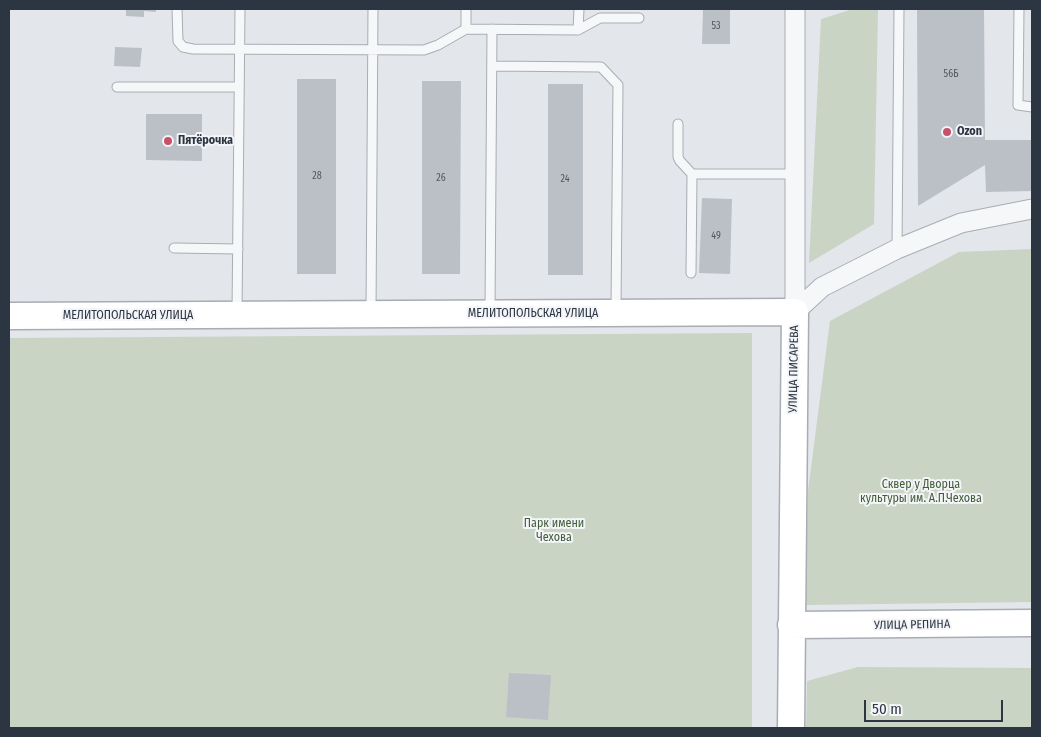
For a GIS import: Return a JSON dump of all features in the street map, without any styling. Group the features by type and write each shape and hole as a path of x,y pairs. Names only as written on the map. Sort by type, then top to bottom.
{"main road":[{"name":"МЕЛИТОПОЛЬСКАЯ УЛИЦА","path":"9,316 795,312"},
{"name":"УЛИЦА ПИСАРЕВА","path":"791,728 795,312"},
{"name":"УЛИЦА РЕПИНА","path":"791,625 1032,623"}],"street":[{"name":"УЛИЦА ПИСАРЕВА","path":"795,9 795,312"},
{"path":"795,312 822,287 897,249 961,223 1032,209"}],"lane":[{"path":"177,9 178,41 183,47 239,49 424,50 438,45 466,29 578,30 600,18 639,18"},
{"path":"238,315 240,9"},
{"path":"371,314 373,9"},
{"path":"466,9 466,29"},
{"path":"578,30 579,9"},
{"path":"897,249 899,9"},
{"path":"1019,9 1018,105 1032,107"},
{"path":"490,314 492,29"},
{"path":"492,66 600,67 618,85 616,313"},
{"path":"117,87 239,88"},
{"path":"678,124 678,157 692,174 691,273"},
{"path":"692,174 795,174"},
{"path":"174,248 238,249"}],"green space":[{"path":"853,9 878,9 874,224 809,263 821,19"},
{"name":"Сквер у Дворца культуры им. А.П.Чехова","path":"1032,249 1032,602 805,605 808,491 830,321 959,252"},
{"name":"Парк имени Чехова","path":"752,333 752,728 9,728 9,338"},
{"path":"858,667 1032,668 1032,728 806,728 807,681"}],"building":[{"path":"126,9 156,9 156,12 144,11 144,17 126,16"},
{"path":"703,9 730,9 730,44 702,44"},
{"path":"917,9 984,9 985,140 1032,140 1032,191 986,192 985,165 918,206"},
{"path":"115,47 142,48 140,67 114,66"},
{"path":"297,79 336,79 336,274 297,274"},
{"path":"422,81 461,81 460,274 422,274"},
{"path":"548,84 583,84 583,275 548,275"},
{"path":"146,114 202,114 202,161 146,160"},
{"path":"702,198 732,199 730,274 699,273"},
{"path":"509,673 551,675 548,720 506,717"}],"place":[{"name":"Ozon","path":"947,132"},
{"name":"Пятёрочка","path":"168,141"}]}
